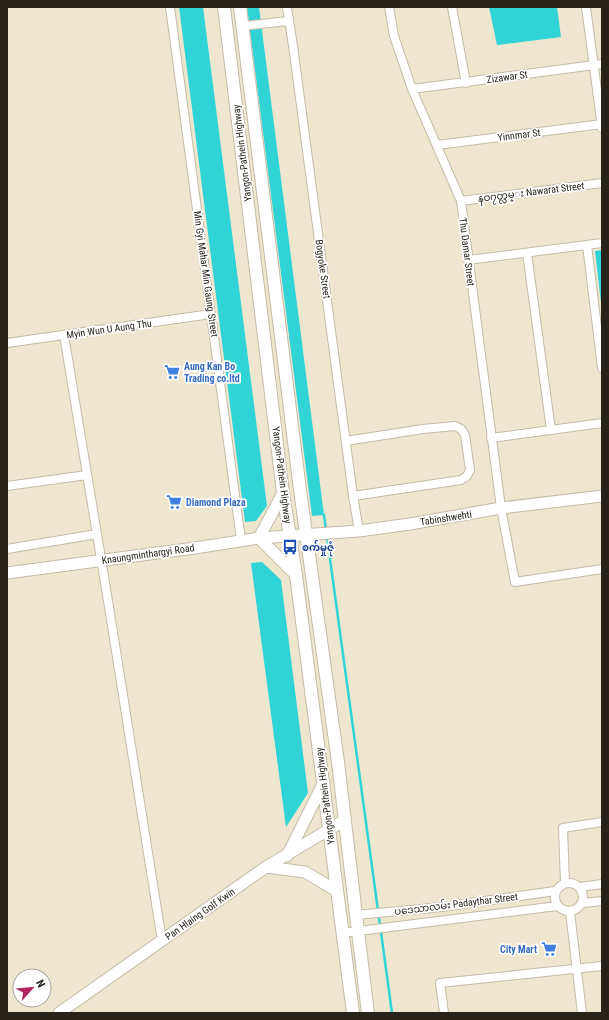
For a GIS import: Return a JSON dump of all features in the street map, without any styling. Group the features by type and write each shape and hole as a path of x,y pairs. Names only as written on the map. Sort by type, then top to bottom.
{"main road":[{"name":"Yangon-Pathein Highway","path":"224,7 283,493 296,575 324,782 353,1013"},
{"name":"Yangon-Pathein Highway","path":"240,7 244,26 306,534 338,762 368,1013"}],"street":[{"name":"Min Gyi Mahar Min Gaung Street","path":"172,7 241,540"},
{"name":"Bogyoke Street","path":"287,7 353,496 359,530"},
{"name":"Thu Damar Street","path":"388,7 394,36 412,89 460,201 501,508 515,582 602,569"},
{"path":"452,7 466,83"},
{"path":"586,7 598,65 602,128"},
{"path":"244,26 288,21"},
{"name":"Zizawar St","path":"412,89 598,65"},
{"name":"Yinnmar St","path":"437,145 602,124"},
{"name":"နဝ၇တ္လမ္း Nawarat Street","path":"460,201 602,183"},
{"path":"468,260 602,243"},
{"path":"587,245 602,368"},
{"path":"527,253 551,430"},
{"name":"Myin Wun U Aung Thu","path":"7,343 211,314"},
{"path":"64,335 102,560 162,941"},
{"path":"491,438 602,423"},
{"path":"346,441 423,429 455,426 461,429 465,434 470,470 467,476 461,480 353,496"},
{"path":"7,486 87,475"},
{"path":"283,493 259,538 296,575"},
{"name":"Tabinshwehti","path":"290,536 410,524 501,508 602,496"},
{"path":"7,548 97,534"},
{"name":"Knaungminthargyi Road","path":"7,573 194,548 241,540 290,536"},
{"path":"287,856 324,782"},
{"name":"Pan Hlaing Golf Kwin","path":"59,1013 266,867 287,856 344,820"},
{"path":"565,882 563,828 602,822"},
{"path":"266,867 305,872 337,891"},
{"path":"602,884 580,887 573,882 565,882 555,891 557,906 563,911 570,912 578,910 583,904 602,901"},
{"path":"580,887 583,904"},
{"name":"ပဒေသာလမ်း Padaythar Street","path":"356,916 442,907 555,891"},
{"name":"ပဒေသာလမ်း Padaythar Street","path":"343,933 557,906"},
{"path":"570,912 582,1013"},
{"path":"444,1013 440,983 602,966"}],"water":[{"path":"179,7 203,7 267,506 256,521 245,522"},
{"path":"247,7 259,7 324,515 312,516"},
{"path":"489,7 557,7 561,37 497,45"},
{"path":"602,250 602,311 595,251"},
{"path":"262,562 281,580 308,793 286,827 251,563"}],"waterway":[{"path":"324,515 326,530"},
{"path":"327,537 392,1013"}],"place":[{"name":"Aung Kan Bo Trading co.ltd","path":"172,372"},
{"name":"Diamond Plaza","path":"174,502"},
{"name":"စက်မှုဇုံ","path":"290,547"},
{"name":"City Mart","path":"549,949"}]}
